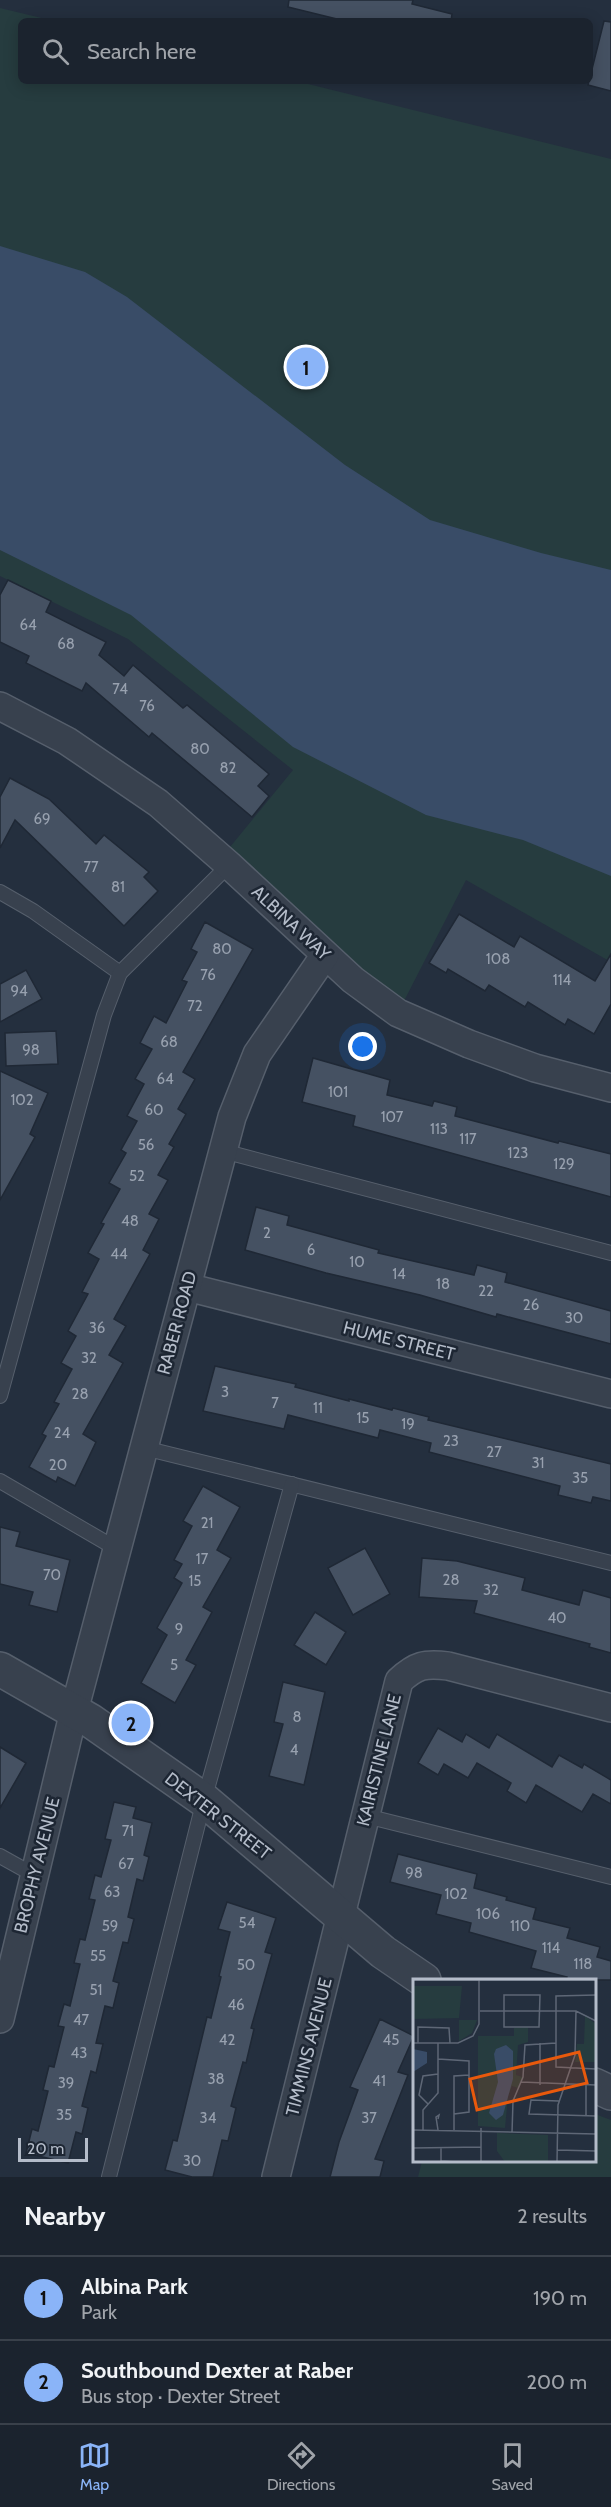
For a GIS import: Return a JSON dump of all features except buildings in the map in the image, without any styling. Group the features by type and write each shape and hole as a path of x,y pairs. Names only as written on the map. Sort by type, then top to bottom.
{"street":[{"name":"ALBINA WAY","path":"0,706 67,741 158,803 229,865 353,980 398,1013 469,1044 535,1068 611,1088"},
{"name":"RABER ROAD","path":"74,1711 232,1117 257,1054 325,955"},
{"name":"HUME STREET","path":"187,1287 611,1394"},
{"name":"KAIRISTINE LANE","path":"341,1916 399,1681 408,1673 428,1664 448,1666 611,1708"},
{"name":"DEXTER STREET","path":"0,1669 74,1711 204,1800 383,1952 423,1979"},
{"name":"BROPHY AVENUE","path":"0,2019 74,1711"},
{"name":"TIMMINS AVENUE","path":"276,2177 341,1916"},
{"path":"596,2086 611,2093"}],"lane":[{"path":"0,1396 104,1015 120,973 229,865"},
{"path":"0,892 33,911 120,973"},
{"path":"223,1151 611,1253"},
{"path":"144,1448 611,1563"},
{"path":"0,1481 117,1549"},
{"path":"109,2177 204,1800 292,1484"},
{"path":"366,1816 611,1877"},
{"path":"0,1856 34,1875"}],"green space":[{"path":"0,8 42,18 18,18 18,84 308,84 611,159 611,962 466,880 404,1001 362,971 221,858 293,770 128,639 0,576"},
{"path":"596,2114 611,2120 611,2177 418,2177 422,2162 596,2162"}],"water":[{"path":"0,246 85,272 127,297 345,465 430,520 541,553 611,570 611,876 523,840 426,815 293,747 131,615 0,550"}],"place":[{"name":"Albina Park","path":"306,367"},
{"name":"Southbound Dexter at Raber","path":"131,1723"}]}
